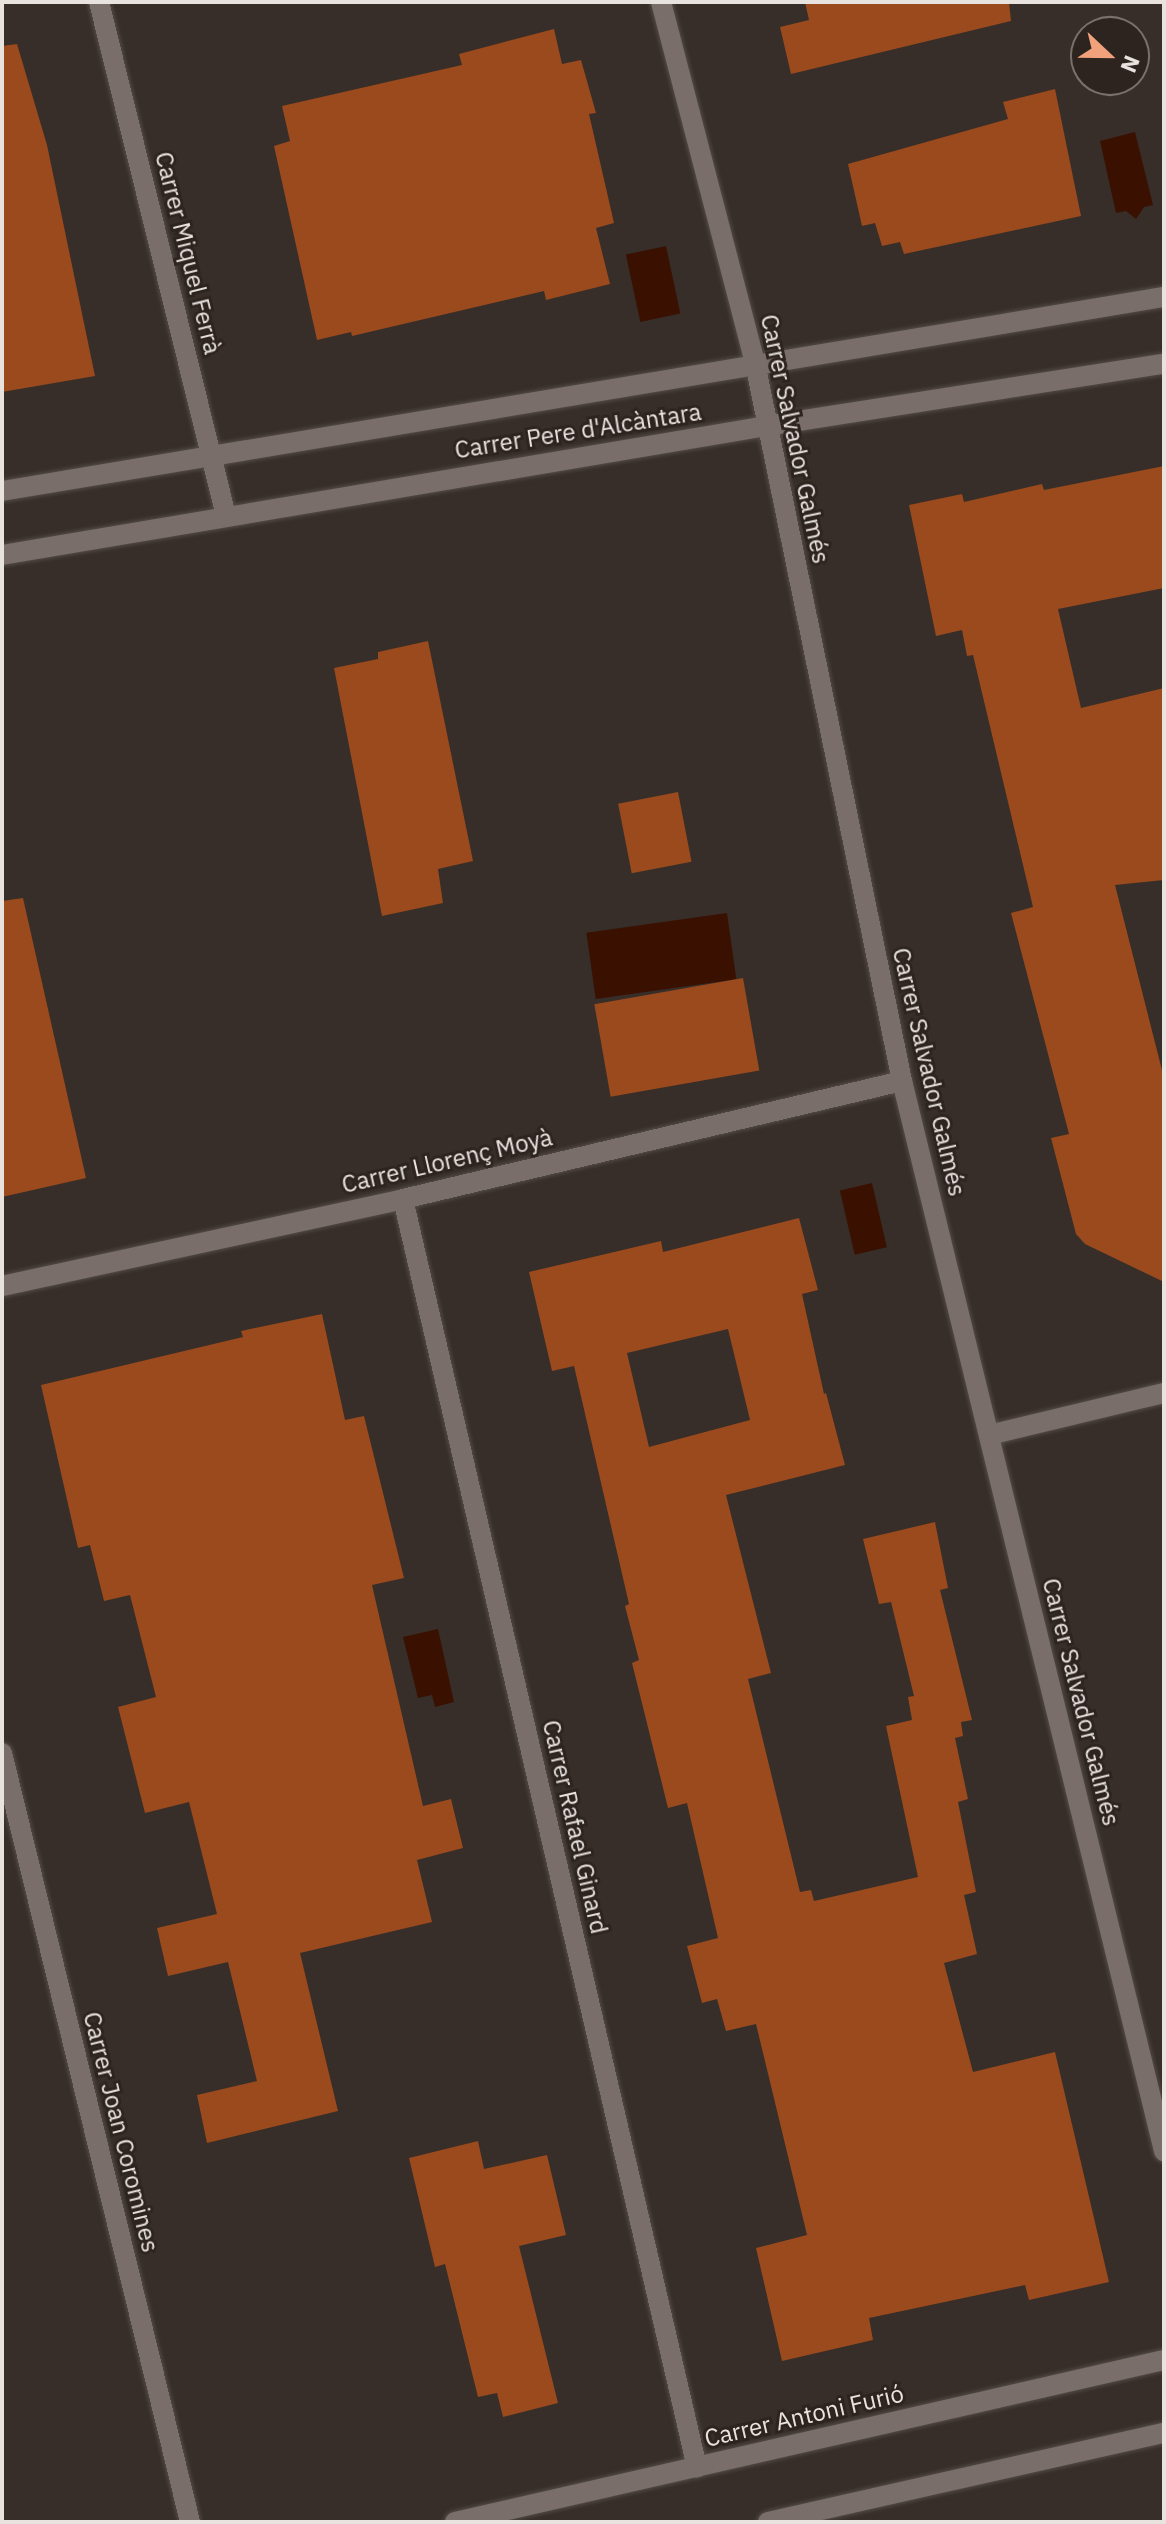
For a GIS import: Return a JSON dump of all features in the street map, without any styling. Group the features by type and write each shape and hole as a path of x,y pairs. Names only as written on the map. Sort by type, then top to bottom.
{"street":[{"name":"Carrer Miquel Ferrà","path":"99,2 226,516"},
{"name":"Carrer Salvador Galmés","path":"661,2 755,363 902,1081 1164,2151"},
{"path":"2,491 1164,297"},
{"name":"Carrer Pere d'Alcàntara","path":"2,555 766,426 1164,364"},
{"name":"Carrer Llorenç Moyà","path":"2,1286 403,1199 902,1081"},
{"name":"Carrer Rafael Ginard","path":"403,1199 697,2467"},
{"path":"989,1435 1164,1393"},
{"name":"Carrer Joan Coromines","path":"2,1753 190,2522"},
{"name":"Carrer Antoni Furió","path":"455,2522 1164,2360"},
{"path":"768,2522 1164,2433"}],"shaded area":[{"path":"1135,132 1153,205 1144,207 1136,219 1126,211 1116,213 1100,141"},
{"path":"666,246 680,313 640,322 626,255"},
{"path":"727,913 736,979 596,999 586,933"},
{"path":"872,1183 887,1247 855,1255 840,1190"},
{"path":"438,1629 454,1702 435,1707 432,1695 418,1698 403,1637"}],"building":[{"path":"805,2 1009,2 1011,21 791,74 780,27 809,20"},
{"path":"554,29 562,64 581,60 596,113 589,114 614,223 596,228 610,284 546,300 544,291 352,336 351,332 317,340 274,146 290,141 282,106 462,65 459,54"},
{"path":"17,44 47,145 95,376 2,392 2,46"},
{"path":"1055,89 1081,216 904,254 900,242 882,246 875,223 862,226 848,164 1008,119 1003,102"},
{"path":"1164,466 1164,588 1058,609 1081,708 1164,688 1164,880 1115,885 1164,1078 1164,1282 1085,1244 1076,1234 1051,1138 1069,1134 1011,913 1033,907 973,655 967,656 962,630 936,636 909,505 962,494 964,502 1042,484 1044,490"},
{"path":"428,641 473,861 438,869 443,903 382,916 334,668 378,659 378,652"},
{"path":"678,792 692,862 632,873 618,804"},
{"path":"23,898 86,1178 2,1197 2,901"},
{"path":"743,978 759,1071 611,1097 594,1004"},
{"path":"799,1218 818,1290 802,1294 824,1394 845,1465 726,1495 771,1673 748,1679 800,1892 811,1890 814,1901 918,1877 886,1726 912,1720 908,1697 914,1696 891,1602 879,1604 863,1539 935,1522 948,1588 940,1590 972,1720 961,1722 963,1736 955,1738 968,1799 958,1802 976,1892 964,1895 977,1954 944,1963 973,2072 1055,2052 1109,2282 1029,2300 1025,2285 869,2318 873,2340 782,2361 756,2248 807,2235 756,2024 726,2031 717,1999 702,2003 687,1946 718,1938 687,1803 668,1808 632,1663 639,1660 625,1606 629,1604 574,1366 552,1371 529,1272 661,1241 663,1252","holes":["728,1329 750,1420 649,1447 627,1353"]},
{"path":"322,1314 345,1420 364,1416 404,1578 372,1585 423,1806 451,1799 463,1848 417,1860 432,1922 300,1953 338,2111 207,2143 197,2095 257,2081 228,1962 168,1976 157,1928 217,1914 189,1802 145,1813 118,1707 156,1697 130,1595 104,1601 90,1545 78,1548 41,1385 243,1337 241,1331"},
{"path":"478,2141 484,2169 547,2155 566,2235 519,2246 558,2403 503,2417 497,2393 478,2397 445,2264 435,2267 409,2158"}]}
